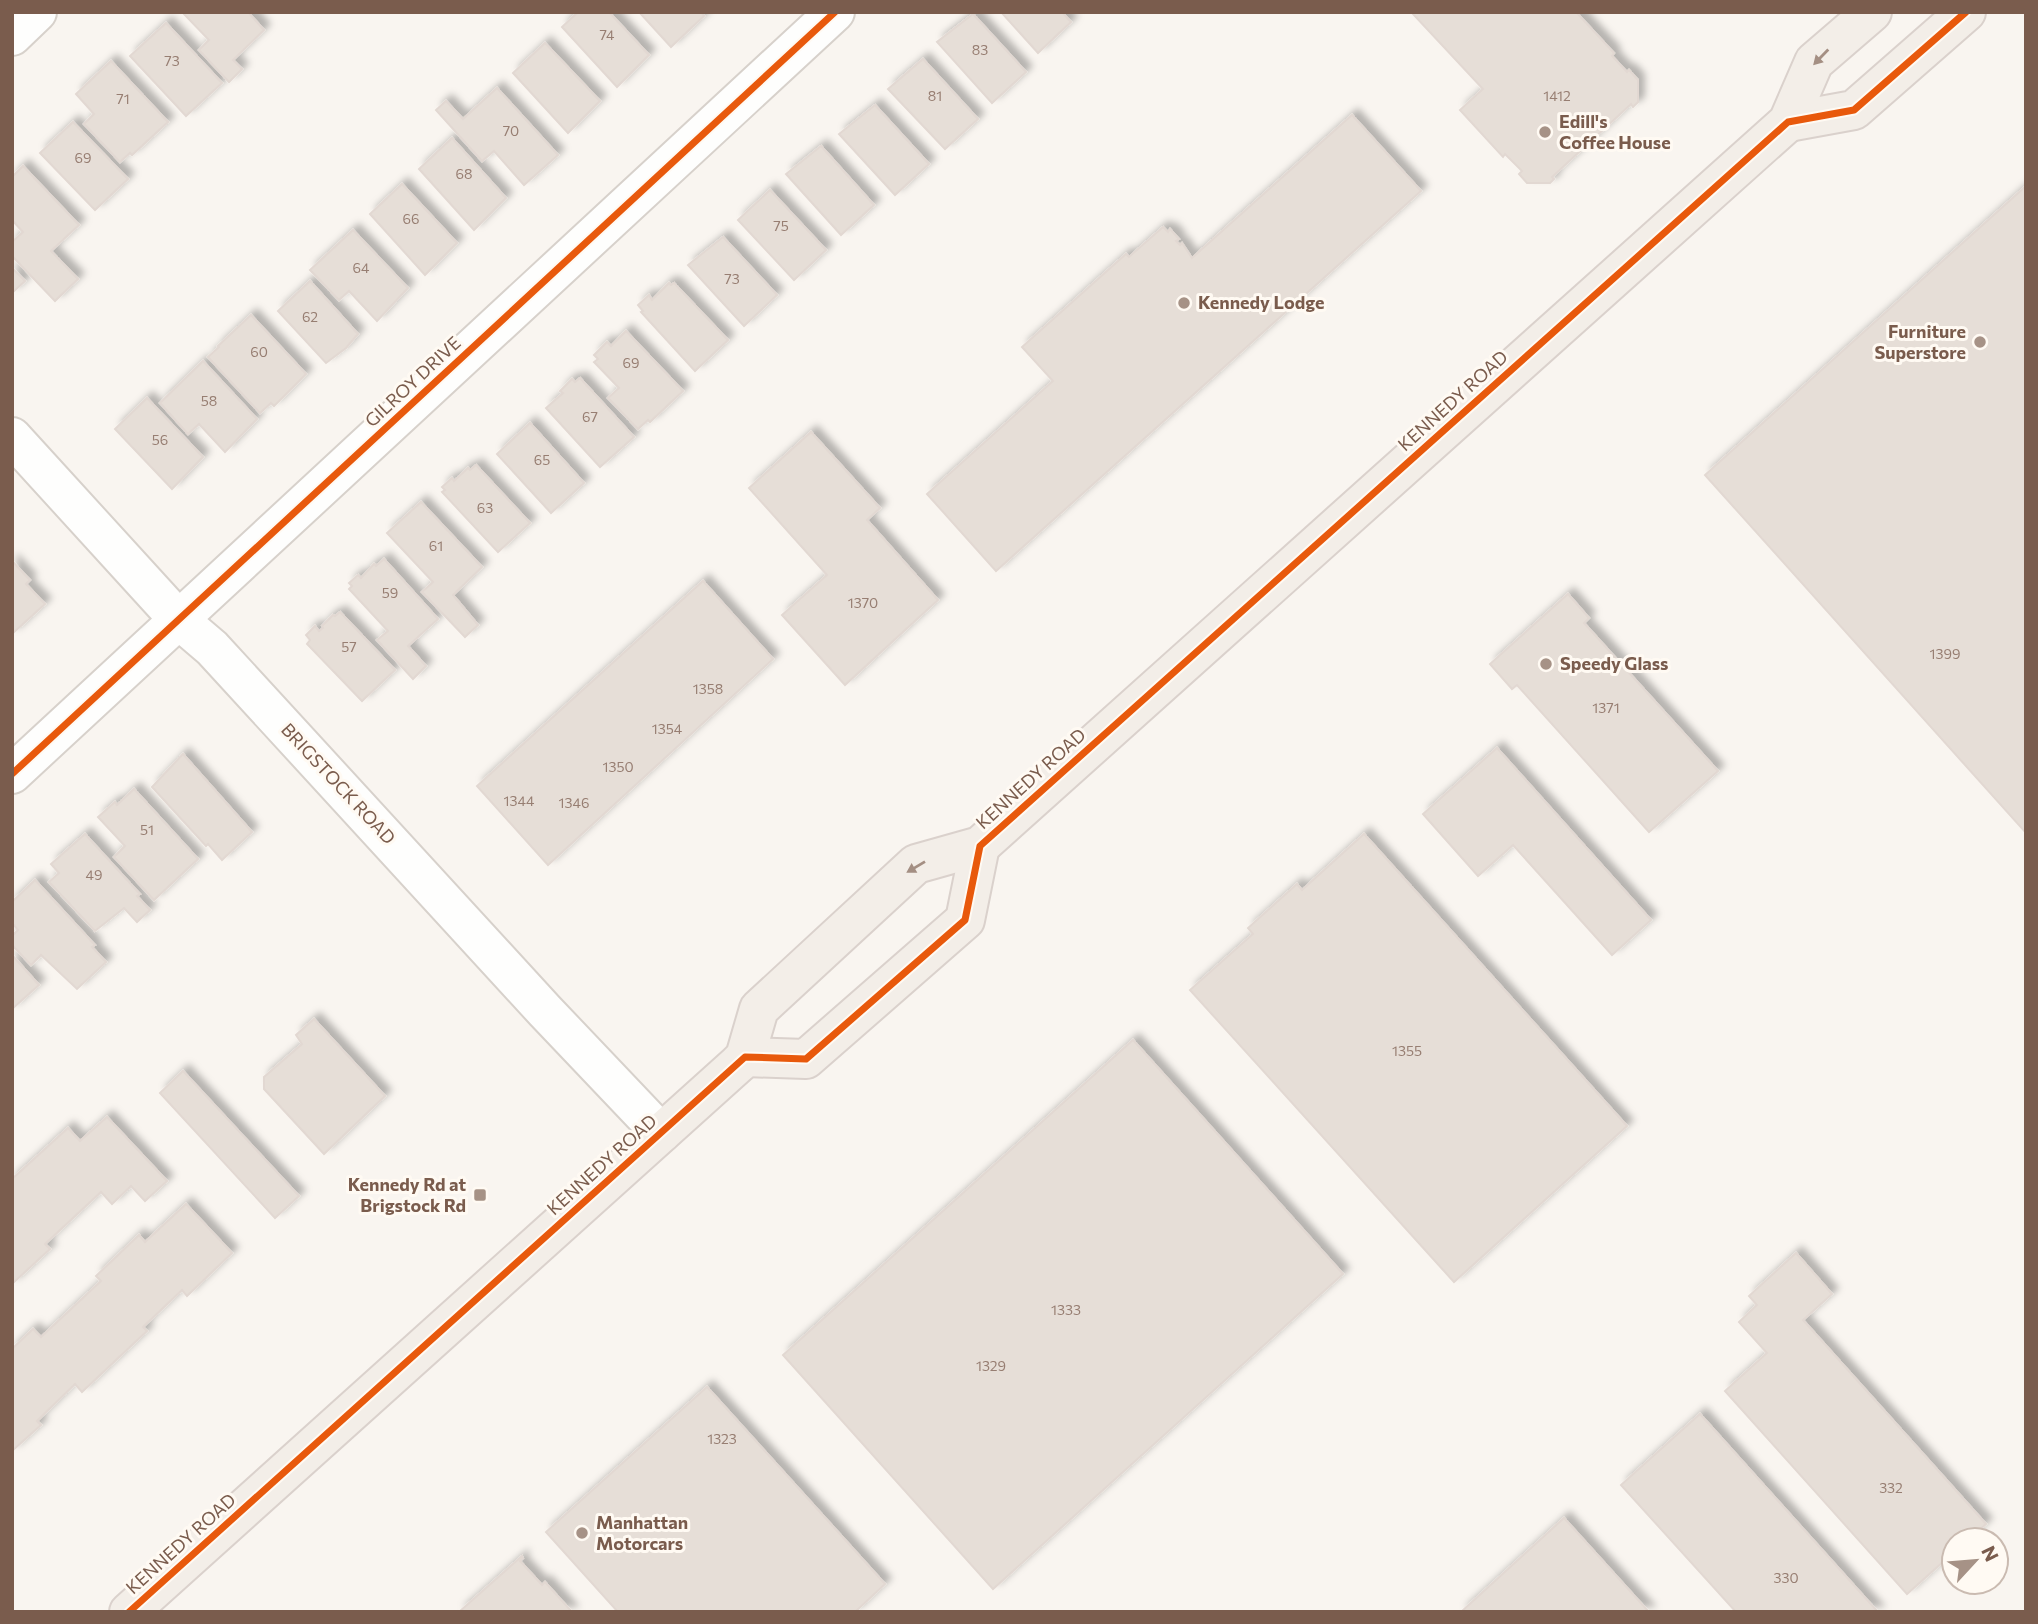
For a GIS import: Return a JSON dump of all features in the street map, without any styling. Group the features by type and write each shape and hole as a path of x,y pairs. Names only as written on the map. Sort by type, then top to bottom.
{"main road":[{"name":"KENNEDY ROAD","path":"129,1612 745,1057 759,1009 916,864 980,846 1788,122 1814,62 1872,12"},
{"path":"1788,122 1854,110 1966,12"},
{"name":"KENNEDY ROAD","path":"745,1057 806,1059 965,919 980,846"}],"street":[{"path":"12,36 37,12"},
{"name":"GILROY DRIVE","path":"12,774 835,12"},
{"name":"BRIGSTOCK ROAD","path":"12,437 178,619 212,648 545,1012 661,1133"}],"building":[{"path":"182,12 248,12 264,30 233,60 242,69 229,82 199,50 209,40"},
{"path":"578,12 609,12 649,55 617,87 562,27"},
{"path":"639,12 701,12 704,16 671,47"},
{"path":"1001,12 1062,12 1071,22 1038,53"},
{"path":"1576,12 1614,53 1612,56 1638,80 1638,102 1633,107 1631,104 1552,177 1554,179 1550,183 1527,183 1519,174 1522,171 1505,154 1503,157 1460,110 1483,89 1413,14"},
{"path":"973,14 1026,72 992,103 937,42"},
{"path":"166,23 222,83 186,116 130,56"},
{"path":"545,43 600,101 568,133 513,73"},
{"path":"923,59 978,119 945,149 888,89"},
{"path":"111,61 168,122 132,155 130,153 120,162 84,124 94,114 76,94"},
{"path":"497,88 558,155 524,185 494,151 482,161 436,110 446,101 463,119"},
{"path":"875,105 929,164 895,195 839,134"},
{"name":"Kennedy Lodge","path":"1352,115 1421,191 996,571 927,494 1053,381 1022,347 1126,254 1129,257 1163,227 1168,232 1170,229 1179,239 1176,241 1180,245 1182,243 1192,258"},
{"path":"73,122 128,179 95,210 40,153"},
{"path":"452,138 506,198 474,230 419,169"},
{"path":"821,146 874,205 841,235 786,174"},
{"path":"23,166 79,225 51,251 78,279 55,301 12,256 12,242 23,232 12,220 12,177"},
{"path":"402,184 457,243 425,275 370,214"},
{"path":"2026,186 2026,833 1705,475"},
{"path":"770,190 826,250 794,280 738,220"},
{"path":"353,230 408,288 377,321 349,291 339,300 310,270"},
{"path":"723,237 777,295 744,326 688,265"},
{"path":"12,268 25,281 12,293"},
{"path":"310,281 358,334 346,348 326,363 278,311"},
{"path":"669,283 674,283 728,340 695,371 641,312 643,311 638,305 649,295 652,300"},
{"path":"251,315 306,374 274,406 271,403 260,413 208,357"},
{"path":"626,331 683,391 650,422 648,420 638,429 608,398 619,388 594,362 598,359 594,355 607,342 611,346"},
{"path":"203,361 257,419 225,452 199,424 188,434 160,403"},
{"path":"580,378 634,437 600,467 546,408 563,393 560,391 572,379 575,382"},
{"path":"147,398 203,457 172,489 115,429"},
{"path":"530,423 584,483 551,513 497,454"},
{"path":"811,432 880,508 867,520 938,600 845,685 782,615 827,575 749,488"},
{"path":"476,465 530,523 498,552 442,492 445,490 442,487 452,478 454,481 468,468 470,470"},
{"path":"421,502 482,567 453,595 478,625 465,637 422,592 433,582 387,533"},
{"path":"384,559 438,619 408,646 426,666 413,679 377,640 388,631 349,589 352,586 349,583 358,575 361,578 374,564 376,566"},
{"path":"12,561 30,580 26,584 45,604 12,634"},
{"path":"703,581 773,659 548,865 477,786"},
{"path":"1568,594 1589,618 1584,623 1718,771 1649,832 1517,685 1512,689 1490,664"},
{"path":"340,612 395,670 362,701 307,644 310,640 306,635 315,626 319,631 333,615"},
{"path":"1497,748 1651,920 1612,955 1513,845 1478,876 1423,814"},
{"path":"183,754 252,832 222,860 152,787"},
{"path":"134,789 198,859 154,900 114,857 125,846 98,817 115,802 117,805"},
{"path":"85,834 140,894 137,896 150,910 137,922 124,908 95,931 49,882 59,873 51,864"},
{"path":"1364,834 1627,1126 1454,1282 1190,990 1253,934 1248,928 1297,884 1302,890"},
{"path":"35,880 95,945 92,947 106,962 77,989 41,955 31,965 12,945 12,936 18,930 12,923 12,902"},
{"path":"12,955 39,985 12,1009"},
{"path":"314,1019 385,1096 324,1154 264,1089 264,1077 302,1044 296,1035"},
{"path":"1133,1040 1343,1274 993,1589 783,1355"},
{"path":"183,1071 299,1196 275,1218 160,1093"},
{"path":"107,1117 167,1181 145,1201 131,1186 112,1204 101,1192 45,1244 50,1249 12,1284 12,1179 68,1128 80,1141"},
{"path":"186,1204 232,1253 187,1296 182,1290 143,1327 147,1331 82,1392 75,1384 37,1421 41,1425 12,1451 12,1349 33,1329 41,1337 101,1281 96,1276 139,1235 145,1242"},
{"path":"1796,1253 1832,1294 1803,1320 1986,1524 1940,1526 1940,1565 1907,1594 1725,1391 1767,1353 1739,1322 1757,1305 1749,1296"},
{"path":"707,1387 885,1584 855,1612 618,1612 546,1532"},
{"path":"1700,1414 1878,1612 1736,1612 1621,1485"},
{"path":"1564,1518 1649,1612 1461,1612"},
{"path":"522,1556 520,1561 542,1585 545,1582 572,1612 459,1612"}],"cycle path":[{"path":"12,774 835,12"},
{"path":"129,1612 745,1057 806,1059 965,920 980,846 1788,122 1854,110 1966,12"}],"place":[{"name":"Edill's Coffee House","path":"1545,132"},
{"name":"Kennedy Lodge","path":"1184,303"},
{"name":"Furniture Superstore","path":"1980,342"},
{"name":"Speedy Glass","path":"1546,664"},
{"name":"Kennedy Rd at Brigstock Rd","path":"480,1195"},
{"name":"Manhattan Motorcars","path":"582,1533"}]}
